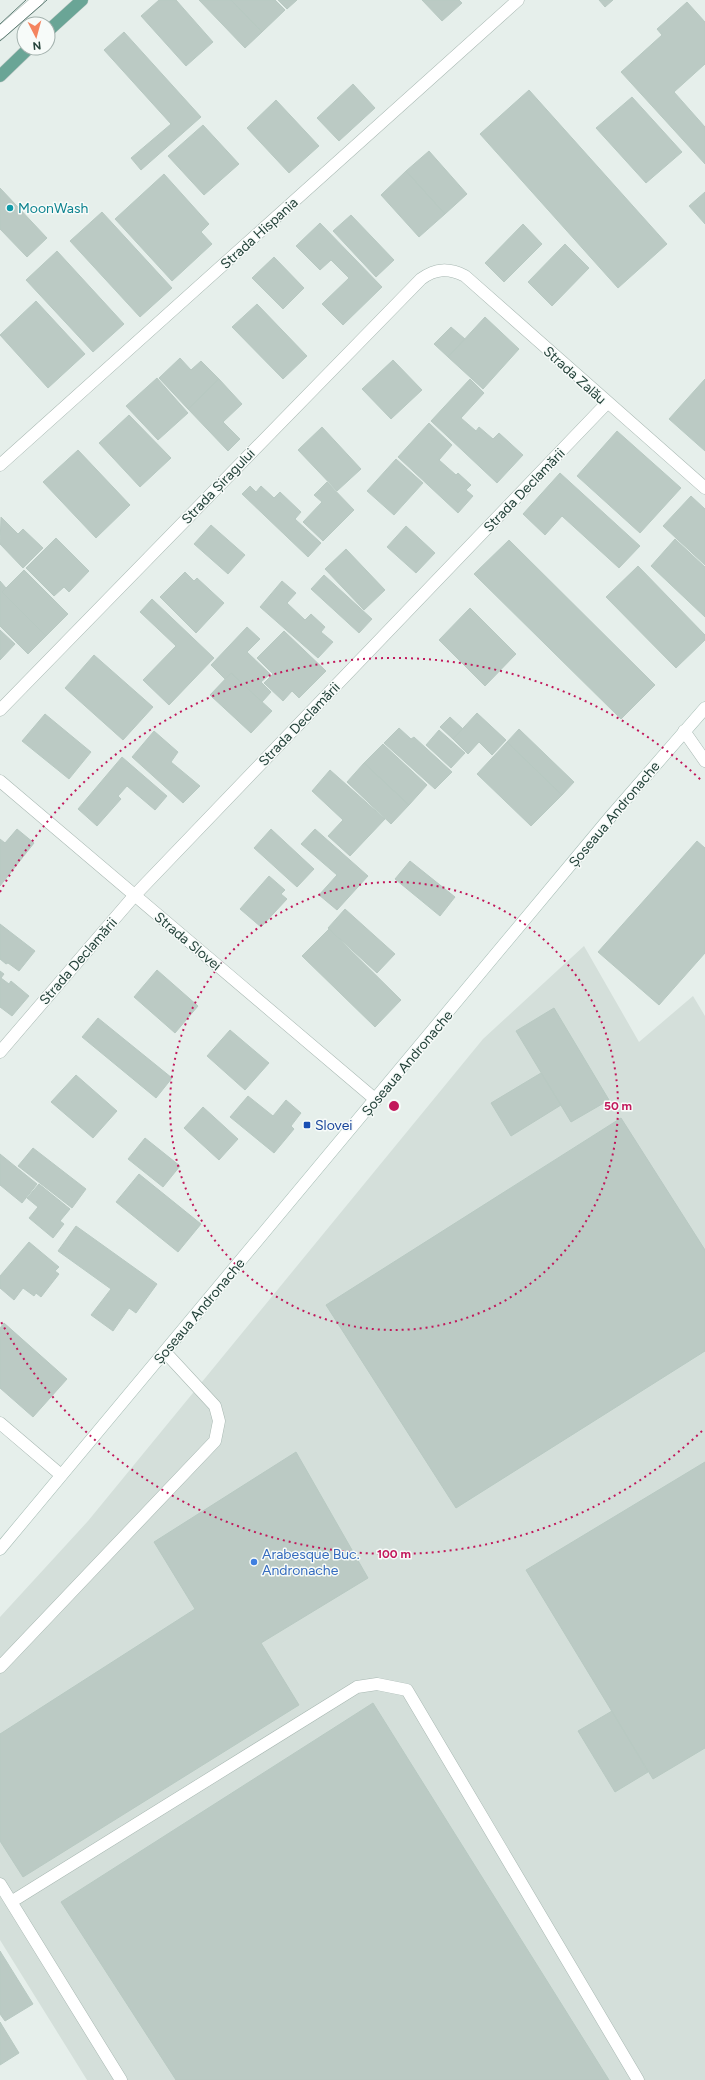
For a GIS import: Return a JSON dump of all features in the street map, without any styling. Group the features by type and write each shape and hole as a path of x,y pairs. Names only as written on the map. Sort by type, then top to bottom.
{"main road":[{"path":"56,24 82,0"},
{"path":"0,76 21,56"}],"street":[{"path":"0,33 38,0"},
{"name":"Strada Hispania","path":"0,465 518,0"},
{"name":"Strada Zalău","path":"441,269 454,271 465,276 705,488"},
{"name":"Strada Șiragului","path":"0,710 421,278 430,272 441,269"},
{"name":"Strada Declamării","path":"0,1052 134,896 607,403"},
{"name":"Șoseaua Andronache","path":"0,1548 376,1100 570,865 705,708"},
{"path":"684,731 705,761"},
{"name":"Strada Slovei","path":"0,781 376,1100"},
{"path":"0,1667 215,1440 219,1421 215,1406 165,1352"},
{"path":"0,1423 61,1475"},
{"path":"12,1902 358,1687 377,1684 407,1690 638,2080"},
{"path":"0,1884 121,2080"}],"shaded area":[{"path":"584,946 639,1042 693,996 705,1016 705,2080 87,2080 0,1940 0,1617 88,1521 483,1039"}],"building":[{"path":"159,0 176,0 213,42 186,66 141,16"},
{"path":"199,0 231,0 262,32 245,48"},
{"path":"231,0 275,0 285,10 262,32"},
{"path":"278,0 297,0 287,9"},
{"path":"422,0 459,0 462,3 442,21"},
{"path":"599,0 613,0 605,7"},
{"path":"687,2 705,22 705,64 674,92 705,127 705,164 621,72 662,35 657,29"},
{"path":"124,32 201,117 141,170 131,158 171,124 104,50"},
{"path":"353,84 375,108 339,141 317,118"},
{"path":"529,90 667,244 618,288 480,134"},
{"path":"632,97 682,152 646,183 596,128"},
{"path":"276,100 319,146 289,173 247,128"},
{"path":"203,125 239,164 204,195 168,156"},
{"path":"429,151 467,194 445,214 406,171"},
{"path":"406,171 445,214 419,237 381,195"},
{"path":"164,174 209,224 201,232 212,244 172,281 115,219"},
{"name":"MoonWash","path":"0,188 47,238 27,257 0,229"},
{"path":"705,192 705,224 689,206"},
{"path":"102,212 172,288 140,317 70,241"},
{"path":"351,215 394,260 376,277 333,231"},
{"path":"320,223 382,287 343,325 322,304 349,278 331,260 320,270 296,246"},
{"path":"523,224 542,244 504,282 485,263"},
{"path":"565,244 589,268 552,306 528,282"},
{"path":"57,251 124,324 93,352 26,280"},
{"path":"274,257 304,288 283,309 252,278"},
{"path":"36,301 85,354 48,388 0,335"},
{"path":"257,304 307,356 283,379 232,327"},
{"path":"485,317 519,349 483,389 448,357"},
{"path":"451,327 465,339 448,357 434,344"},
{"path":"180,358 191,370 201,361 219,379 188,409 159,378"},
{"path":"393,360 422,390 391,419 362,389"},
{"path":"157,378 188,413 158,440 126,406"},
{"path":"219,379 242,404 223,422 240,439 228,451 188,409"},
{"path":"470,379 484,393 461,418 476,431 479,427 493,439 499,433 523,455 497,483 431,421"},
{"path":"705,379 705,451 669,419"},
{"path":"129,415 171,458 140,487 99,443"},
{"path":"429,423 452,445 439,460 456,475 458,473 471,485 466,490 473,496 458,513 398,457"},
{"path":"322,427 361,469 337,491 298,450"},
{"path":"617,431 681,488 640,533 577,476"},
{"path":"78,450 130,505 96,538 43,482"},
{"path":"396,459 423,483 394,515 367,491"},
{"path":"560,473 640,546 619,568 562,516 545,535 523,514"},
{"path":"327,482 354,510 323,541 303,522 322,502 314,495"},
{"path":"250,486 256,492 261,486 274,498 280,492 301,512 295,519 321,543 308,557 242,494"},
{"path":"691,496 705,509 705,565 663,526"},
{"path":"1,517 18,534 23,529 43,548 23,568 0,544"},
{"path":"211,525 245,555 228,574 194,544"},
{"path":"406,526 435,553 416,573 387,547"},
{"path":"56,538 89,571 69,592 64,587 54,596 26,568"},
{"path":"675,539 705,567 705,617 651,566"},
{"path":"509,540 655,685 621,719 474,574"},
{"path":"346,549 385,590 364,610 325,569"},
{"path":"638,566 705,635 705,640 676,668 606,597"},
{"path":"24,570 68,614 46,636 2,592"},
{"path":"185,572 194,581 197,578 224,603 196,633 160,597"},
{"path":"324,575 372,619 359,633 311,589"},
{"path":"0,581 6,588 2,592 46,636 28,654 0,626"},
{"path":"282,581 296,593 287,603 305,620 311,614 325,627 321,632 333,642 318,658 260,607"},
{"path":"152,599 214,658 169,705 143,680 176,646 140,612"},
{"path":"470,608 516,654 485,686 439,640"},
{"path":"247,627 260,639 247,652 270,674 261,682 271,692 262,702 231,673 225,679 211,665"},
{"path":"0,630 15,644 0,660"},
{"path":"284,631 326,671 299,698 292,691 283,701 264,683 273,674 257,658"},
{"path":"94,655 153,707 123,740 65,688"},
{"path":"231,673 272,711 251,733 210,695"},
{"path":"477,713 506,740 492,755 479,742 468,754 453,739"},
{"path":"45,714 91,752 69,779 22,741"},
{"path":"450,717 463,729 453,739 440,727"},
{"path":"399,728 411,739 414,737 452,772 435,789 384,743"},
{"path":"519,729 574,782 562,795 507,742"},
{"path":"439,730 465,753 451,768 426,745"},
{"path":"154,731 178,752 171,762 200,786 183,803 132,757"},
{"path":"507,742 562,795 531,826 477,774"},
{"path":"383,744 427,785 409,805 364,763"},
{"path":"122,757 167,796 155,810 127,786 118,796 121,799 97,826 78,809"},
{"path":"364,763 409,805 391,824 347,782"},
{"path":"330,770 385,819 350,856 328,836 343,820 312,791"},
{"path":"17,829 34,843 0,886 0,839 5,843"},
{"path":"271,829 314,869 297,887 254,848"},
{"path":"315,829 368,876 337,910 319,895 337,875 301,844"},
{"path":"697,841 705,848 705,953 659,1005 598,952"},
{"path":"410,861 455,897 440,916 395,879"},
{"path":"269,876 285,890 281,894 287,899 261,927 240,909"},
{"path":"345,909 395,954 377,973 328,928"},
{"path":"0,924 35,951 19,971 0,959"},
{"path":"329,929 401,1000 375,1027 302,956"},
{"path":"157,970 198,1006 175,1033 134,997"},
{"path":"0,971 4,974 1,978 9,984 11,981 29,996 12,1016 0,1007"},
{"path":"554,1008 609,1100 571,1122 516,1031"},
{"path":"98,1018 172,1078 156,1098 82,1037"},
{"path":"230,1030 269,1063 245,1090 207,1056"},
{"path":"541,1073 561,1105 511,1136 491,1103"},
{"path":"76,1075 117,1111 93,1138 51,1102"},
{"path":"248,1096 273,1116 286,1100 301,1113 291,1126 294,1129 274,1153 230,1117"},
{"path":"203,1107 238,1139 219,1160 184,1128"},
{"path":"621,1118 705,1250 705,1351 456,1508 326,1305"},
{"path":"145,1138 180,1166 163,1187 128,1159"},
{"path":"33,1148 86,1189 72,1208 18,1166"},
{"path":"0,1154 37,1184 22,1203 0,1185"},
{"path":"139,1174 201,1224 178,1252 116,1202"},
{"path":"39,1184 70,1209 60,1221 64,1224 53,1238 29,1218 38,1207 27,1198"},
{"path":"76,1226 157,1284 136,1313 129,1308 113,1331 91,1315 111,1289 58,1251"},
{"path":"29,1242 59,1267 55,1271 59,1274 41,1297 36,1293 34,1296 23,1288 14,1300 0,1288 0,1276"},
{"path":"4,1323 67,1379 33,1417 0,1388 0,1328"},
{"path":"296,1452 368,1578 261,1643 299,1705 23,1877 0,1841 0,1734 195,1609 154,1542"},
{"path":"705,1462 705,1748 653,1779 526,1570"},
{"path":"373,1703 609,2080 176,2080 61,1902"},
{"path":"612,1711 648,1772 615,1792 578,1731"},
{"path":"0,1951 33,2004 5,2021 0,2014"},
{"path":"0,2022 19,2053 0,2065"}],"tram line":[{"path":"0,24 26,0"},
{"path":"0,41 47,0"}],"place":[{"name":"MoonWash","path":"10,208"},
{"name":"Slovei","path":"307,1125"},
{"name":"Arabesque Buc. Andronache","path":"254,1562"}]}
